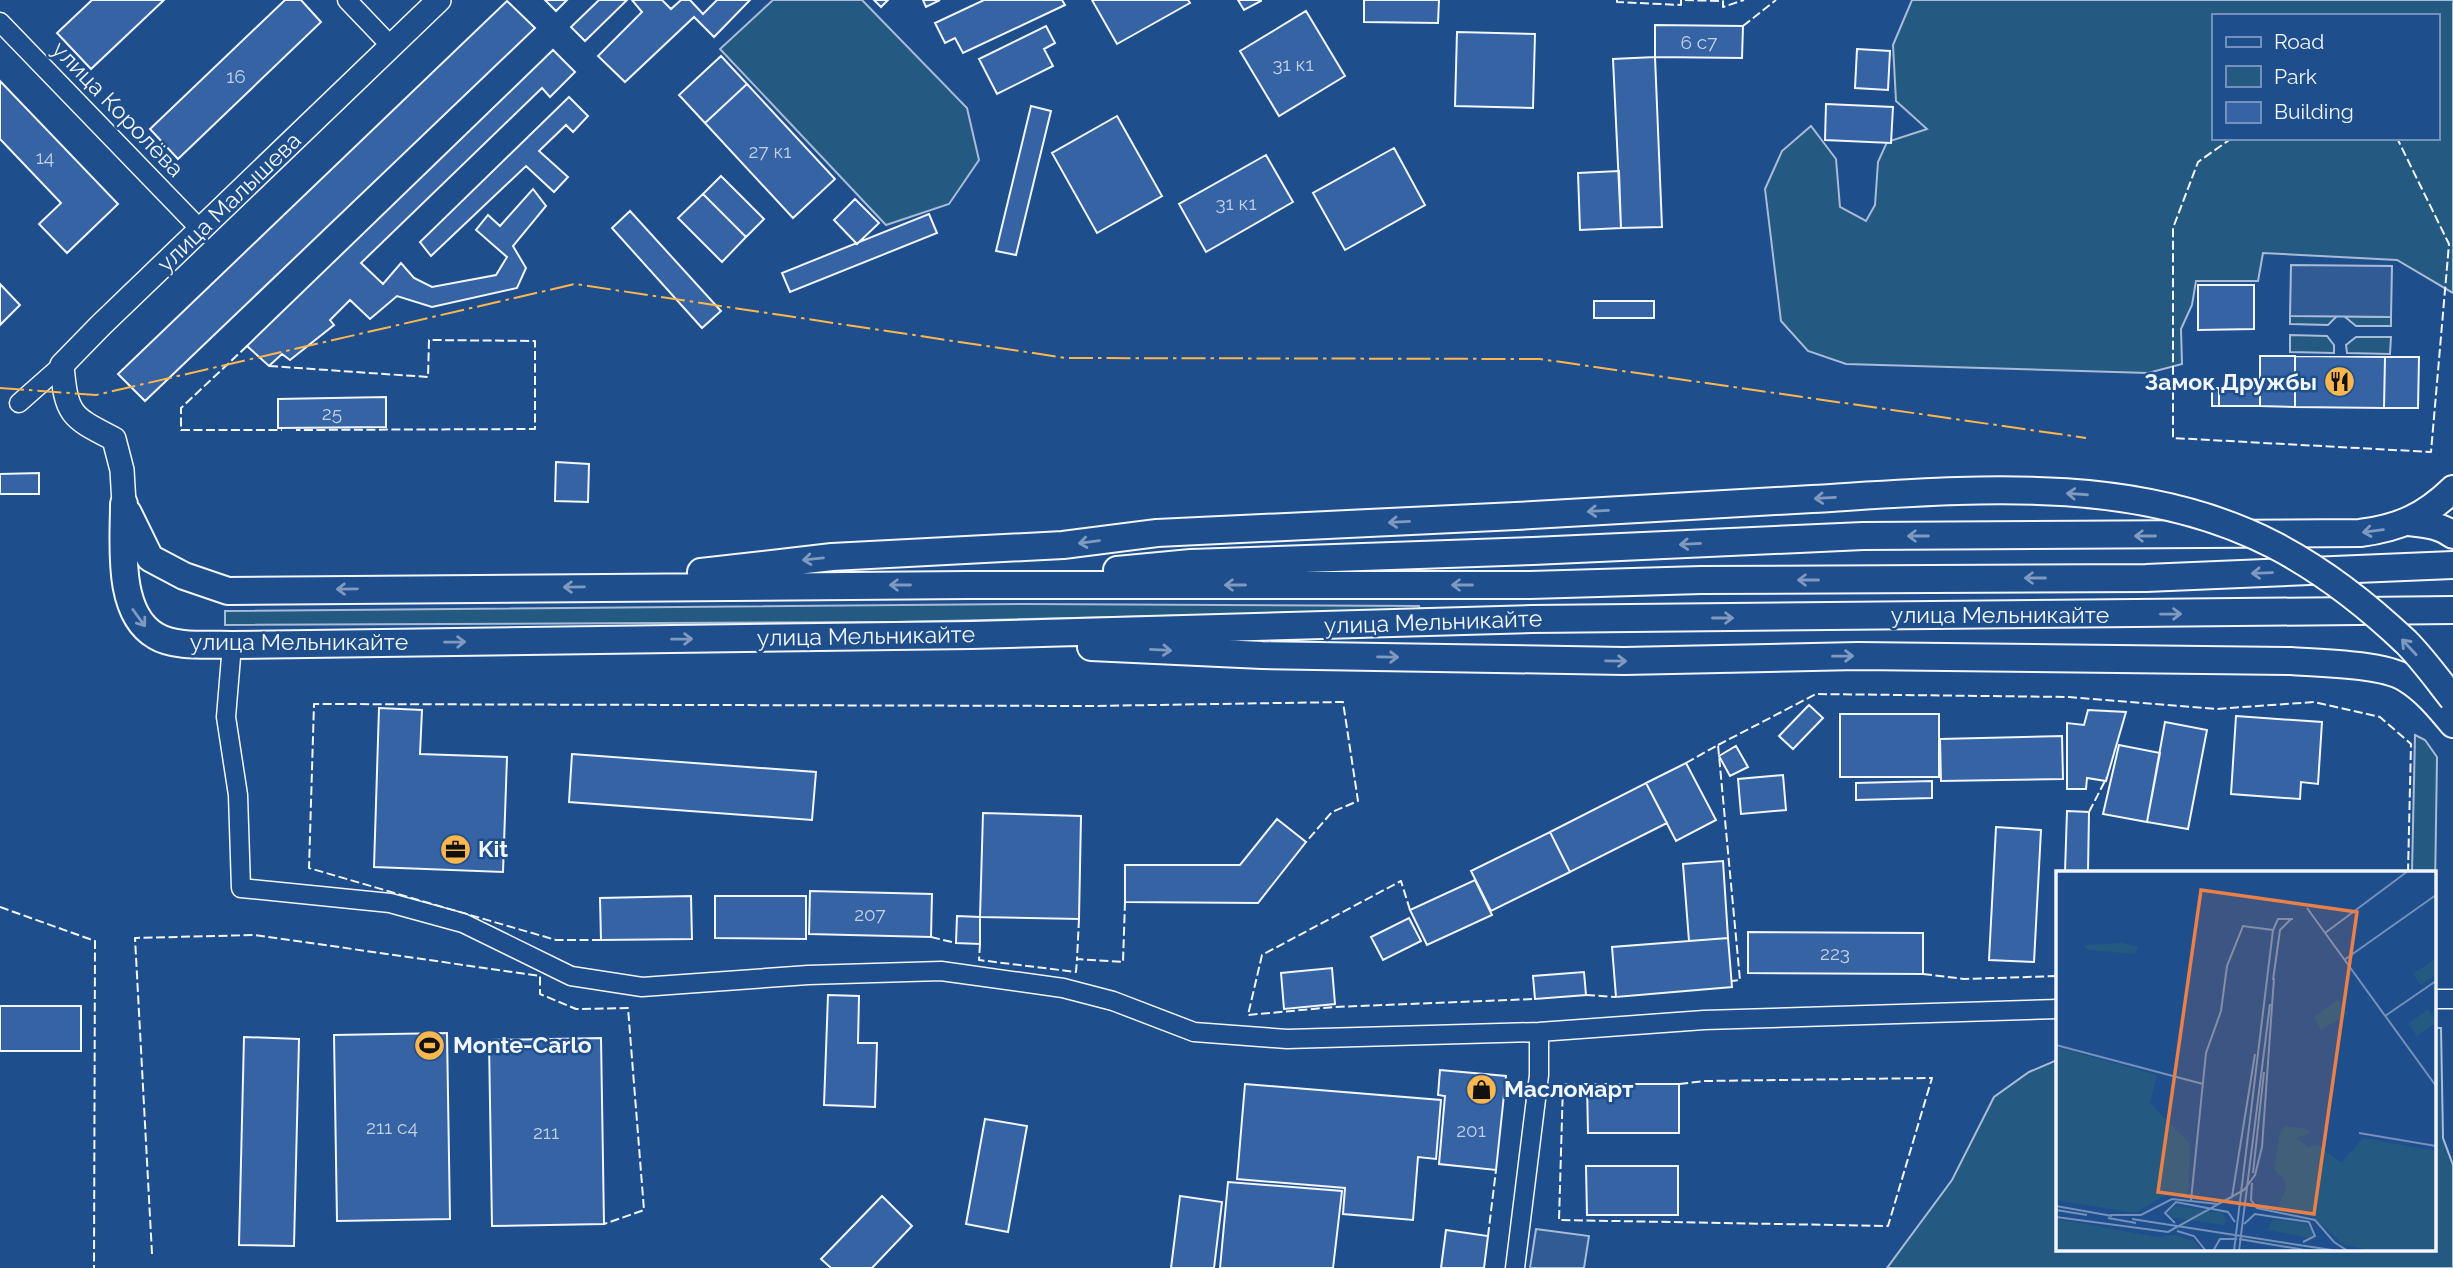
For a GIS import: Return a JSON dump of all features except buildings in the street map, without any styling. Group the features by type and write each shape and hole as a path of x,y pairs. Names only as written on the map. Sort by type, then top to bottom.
{"main road":[{"path":"968,585 1191,563 1547,551 1863,536 2360,533 2388,529 2409,522 2431,509 2453,489"},
{"path":"614,587 701,572 832,557 1063,545 1157,533 1976,492 2076,493 2143,501 2207,517 2274,545 2340,587 2407,643 2453,699"},
{"path":"124,504 150,558 132,562 125,573"},
{"name":"улица Мельникайте","path":"124,504 125,573 130,604 140,622 157,637 178,642 232,645 971,635 1532,619 2453,610"},
{"path":"2409,522 2427,524 2453,535"},
{"name":"улица Мельникайте","path":"150,558 184,576 228,591 968,585 1530,585 1715,580 2146,578 2453,565"},
{"path":"971,635 1061,646 1262,655 1624,661 1858,656 2291,660 2347,665 2403,677 2435,678 2453,672"},
{"path":"2403,677 2433,699 2453,724"}],"street":[{"path":"347,0 391,46"},
{"name":"улица Малышева","path":"19,403 62,365 439,0"},
{"name":"улица Королёва","path":"0,22 200,229"},
{"path":"62,365 65,398 80,421 114,439 121,470 124,504"},
{"path":"232,645 226,717 238,795 241,888 390,903 463,923 571,976 642,988 808,975 941,971 1063,988 1113,1001 1194,1031 1287,1040 1539,1032 1704,1020 2056,1009"},
{"path":"1515,1268 1539,1075 1539,1032"}],"green space":[{"path":"773,0 862,0 967,108 979,160 949,204 886,225 720,49"},
{"path":"1912,0 2453,0 2453,293 2397,260 2263,253 2258,281 2196,281 2192,305 2181,329 2182,364 2148,373 1846,364 1808,351 1781,321 1765,189 1782,151 1811,126 1836,159 1840,207 1866,221 1875,205 1878,162 1887,142 1927,129 1896,101 1893,45"},
{"path":"2290,316 2337,316 2328,325 2290,324"},
{"path":"2344,316 2391,317 2391,326 2356,326"},
{"path":"2290,335 2327,336 2334,345 2334,353 2290,352"},
{"path":"2356,337 2391,337 2390,354 2347,353 2346,345"},
{"path":"1025,604 1419,606 1420,610 899,622 225,625 225,611"},
{"path":"2415,735 2425,740 2437,757 2435,871 2412,871"},
{"path":"2436,1028 2441,1028 2443,1138 2453,1165 2453,1268 1887,1268 1952,1180 1994,1097 2029,1072 2056,1060 2056,1250 2436,1250"}],"shaded area":[{"path":"2291,265 2392,266 2391,317 2290,316"},
{"path":"1536,1229 1589,1236 1584,1268 1530,1268"}],"fence":[{"path":"1617,0 1681,5 1681,0 1723,1 1723,7 1744,0"},
{"path":"1743,26 1776,0"},
{"path":"2229,140 2198,162 2173,228 2173,438 2431,452 2449,244 2398,140"},
{"path":"269,366 428,377 429,340 535,341 535,429 296,430"},
{"path":"247,346 181,408 181,430 282,430"},
{"path":"1718,745 1816,694 2069,697 2216,709 2314,702 2380,717 2411,744 2408,871"},
{"path":"601,940 556,940 309,868 314,704 1090,706 1343,702 1358,801 1332,812 1306,842"},
{"path":"1686,763 1718,745 1740,980 1732,981"},
{"path":"2089,812 2107,777"},
{"path":"1410,910 1401,881 1262,955 1248,1015 1334,1007 1535,999"},
{"path":"1079,919 1077,959 1123,962 1125,902"},
{"path":"0,907 95,941 94,1268"},
{"path":"152,1254 135,938 255,935 540,976 540,994 576,1009 628,1008 644,1210 604,1224"},
{"path":"931,937 956,943"},
{"path":"980,944 979,960 1076,972 1077,959"},
{"path":"1923,974 1964,979 2056,976"},
{"path":"1586,995 1616,997"},
{"path":"1587,1084 1563,1084 1559,1220 1888,1226 1932,1078 1705,1081 1679,1084"},
{"path":"1488,1236 1496,1170"}],"power":[{"path":"0,388 96,395 575,284 1066,358 1540,359 2086,438"}],"place":[{"name":"Замок Дружбы","path":"2340,382"},
{"name":"Kit","path":"455,849"},
{"name":"Monte-Carlo","path":"430,1045"},
{"name":"Масломарт","path":"1481,1089"}]}
